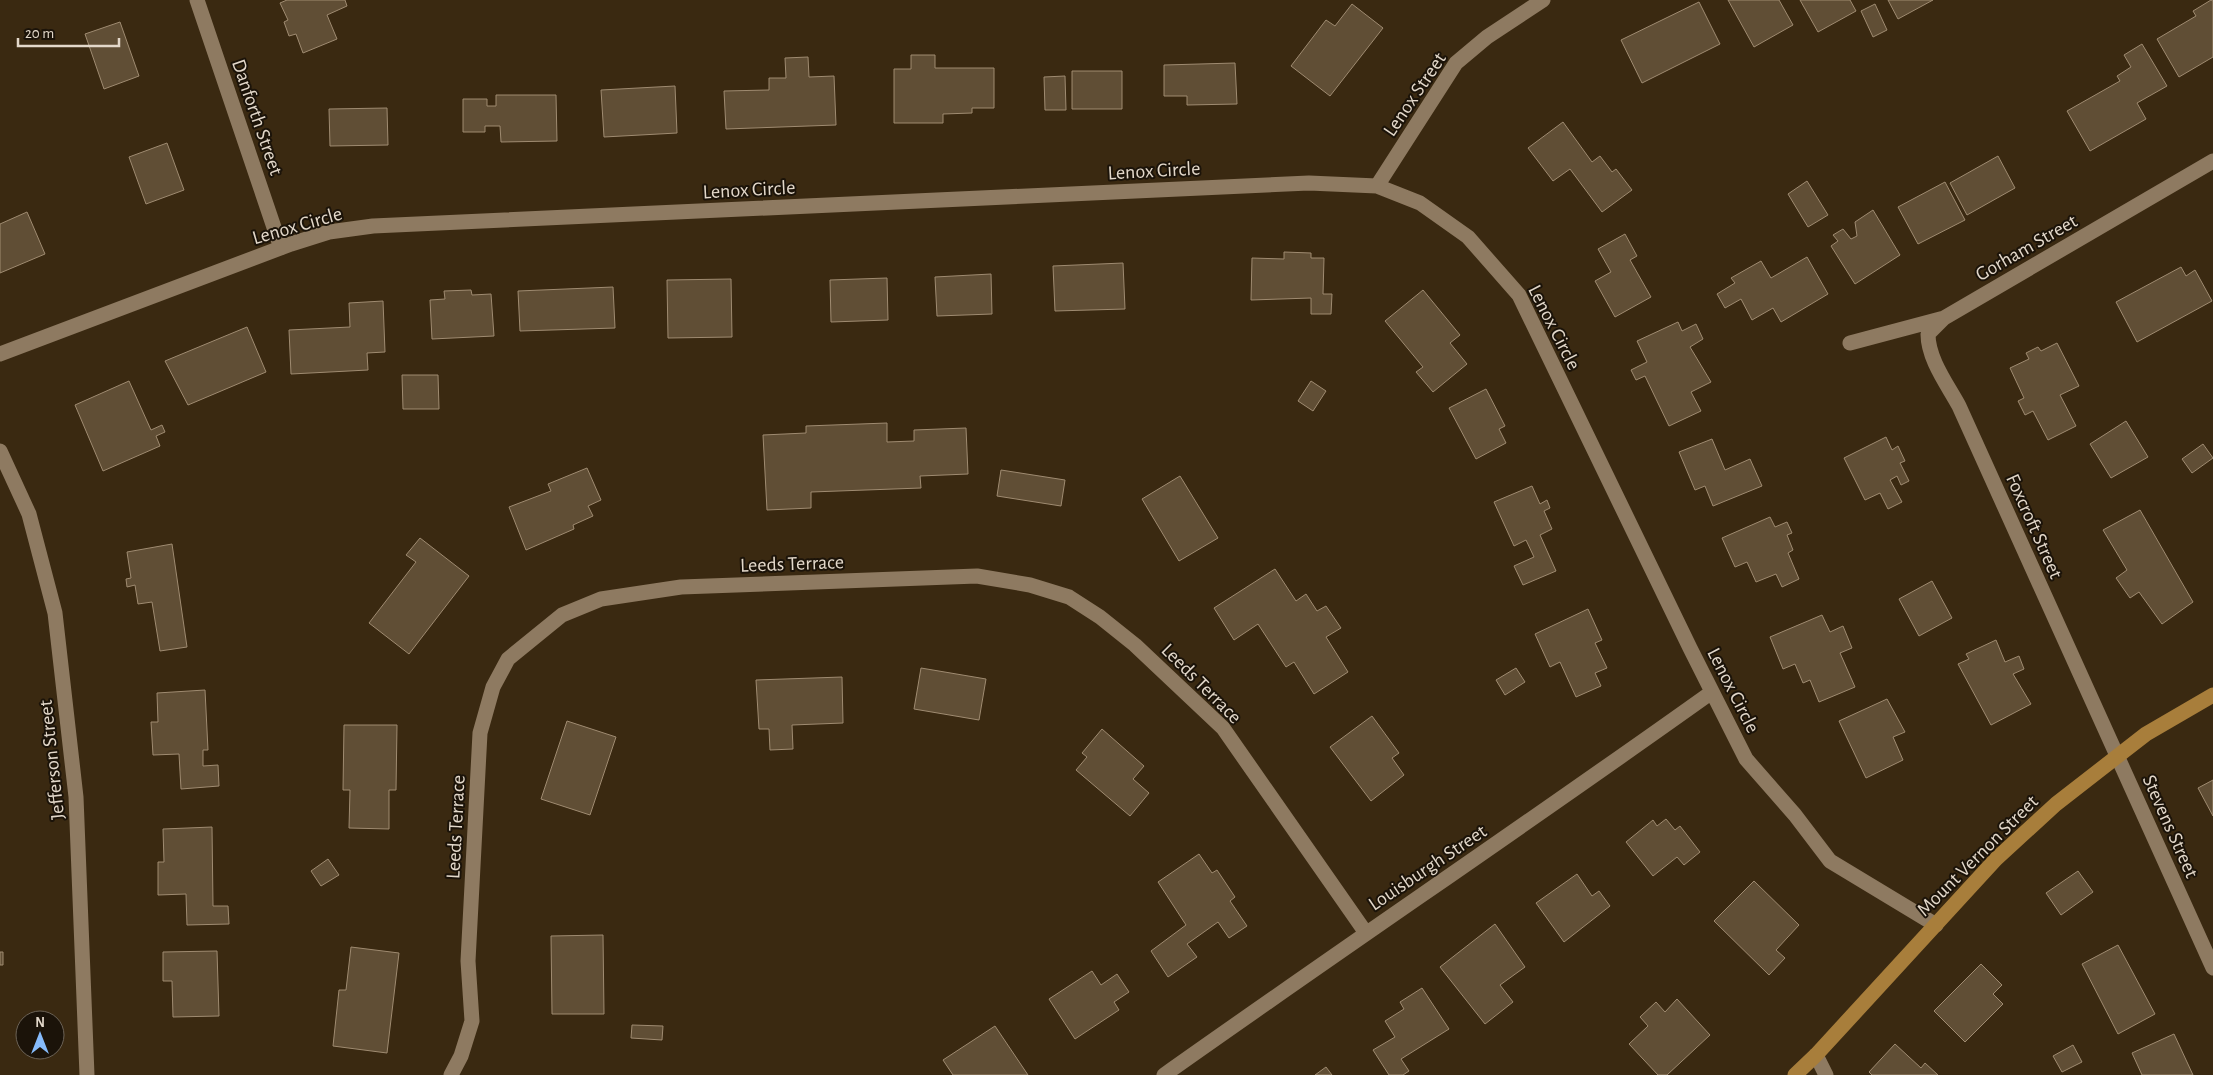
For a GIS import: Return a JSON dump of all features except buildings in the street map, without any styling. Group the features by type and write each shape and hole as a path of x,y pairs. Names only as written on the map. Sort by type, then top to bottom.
{"main road":[{"name":"Mount Vernon Street","path":"1796,1075 1996,859 2056,804 2146,734 2213,695"}],"street":[{"name":"Danforth Street","path":"197,0 281,248"},
{"name":"Lenox Street","path":"1377,186 1456,63 1487,37 1543,0"},
{"name":"Gorham Street","path":"1850,343 1944,318 2213,161"},
{"name":"Lenox Circle","path":"0,354 281,248 329,232 373,226 1309,183 1377,186 1420,203 1468,237 1519,295 1746,759 1795,814 1830,861 1936,925"},
{"name":"Foxcroft Street","path":"1944,318 1928,334 1928,343 1935,361 1963,414 2117,755"},
{"name":"Jefferson Street","path":"0,451 29,514 55,613 76,797 87,1075"},
{"name":"Leeds Terrace","path":"451,1075 460,1056 472,1021 468,961 480,733 493,687 508,659 562,614 602,599 681,586 977,576 1030,585 1069,597 1100,617 1135,645 1223,728 1366,933"},
{"name":"Louisburgh Street","path":"1164,1075 1366,933 1549,808 1712,692"},
{"name":"Stevens Street","path":"2117,755 2213,968"},
{"path":"1816,1055 1826,1075"}]}
